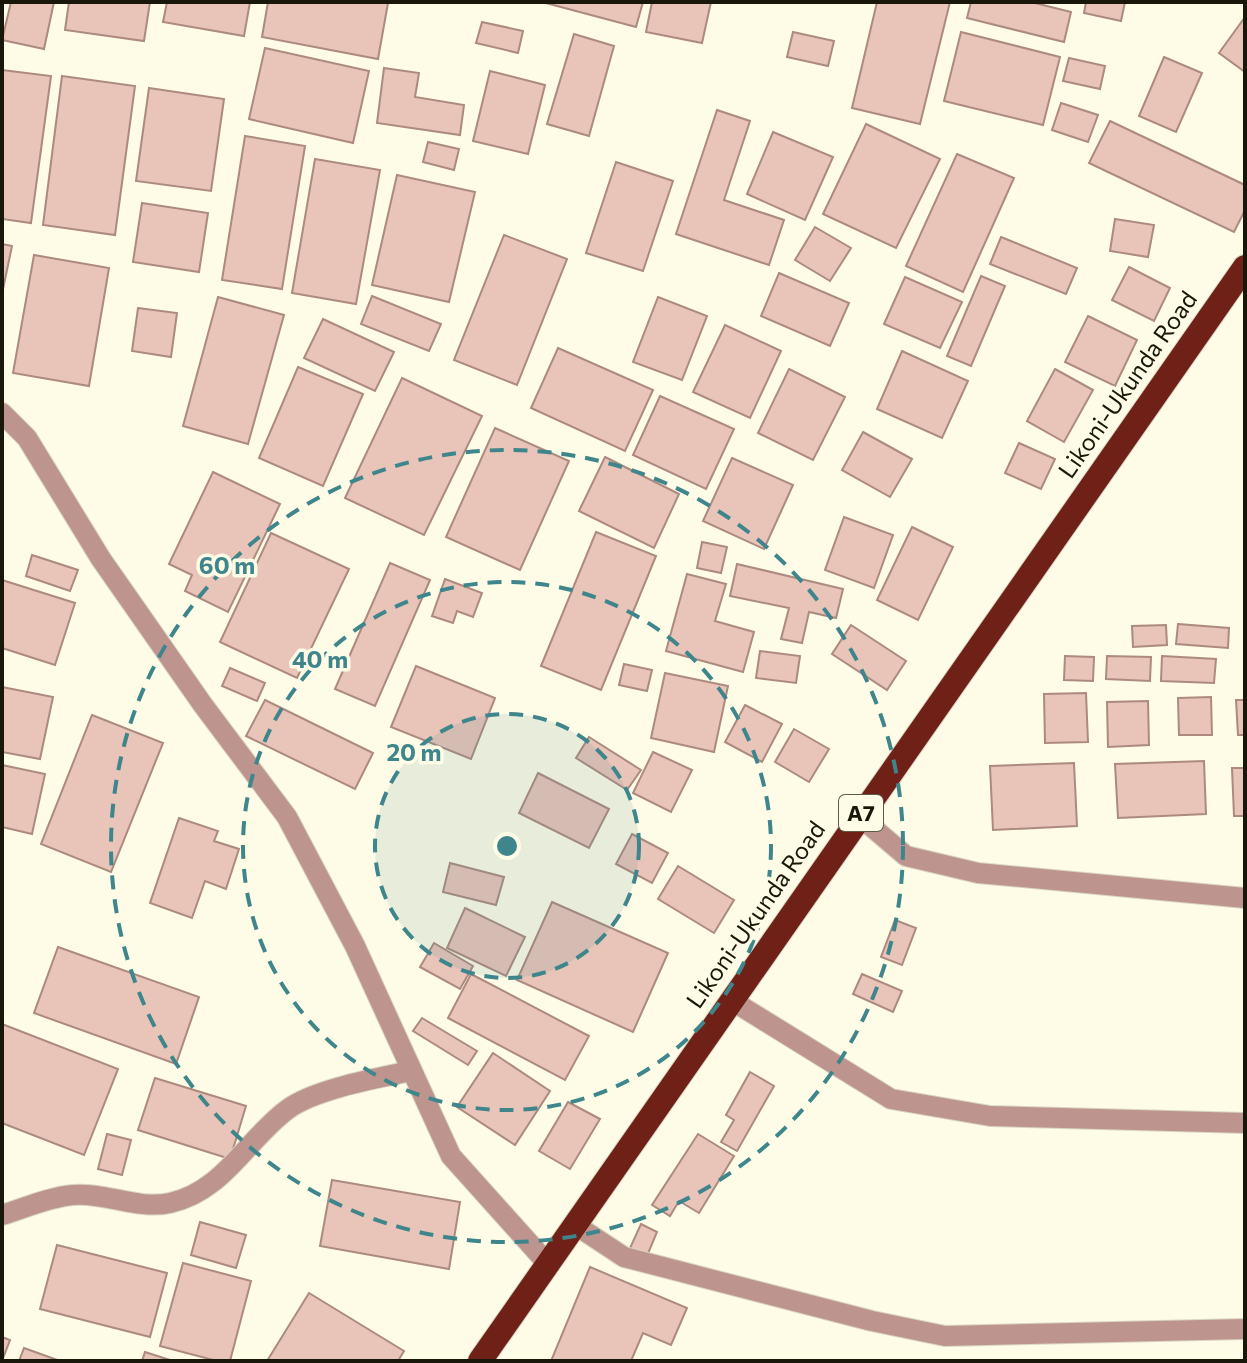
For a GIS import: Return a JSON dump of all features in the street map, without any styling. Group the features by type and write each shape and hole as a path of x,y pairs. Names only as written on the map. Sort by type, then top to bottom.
{"highway":[{"name":"Likoni-Ukunda Road","path":"480,1361 1245,267"}],"street":[{"path":"2,413 27,438 101,559 203,705 287,817 355,946 451,1156 547,1263"},
{"path":"859,816 906,856 978,873 1245,898"},
{"path":"731,1000 891,1099 990,1116 1245,1123"},
{"path":"2,1215 48,1199 74,1194 146,1204 170,1203 217,1180 289,1108 319,1095 411,1071"},
{"path":"574,1224 624,1257 872,1321 945,1336 1245,1329"}],"building":[{"path":"11,2 54,2 44,49 2,40"},
{"path":"69,2 150,2 144,41 65,30"},
{"path":"167,2 250,2 244,36 163,22"},
{"path":"268,2 388,3 378,59 262,37"},
{"path":"542,2 643,2 636,27"},
{"path":"652,2 711,2 702,43 646,32"},
{"path":"877,2 950,2 920,124 852,108"},
{"path":"971,2 1031,2 1071,12 1064,42 967,18"},
{"path":"1086,2 1125,2 1121,21 1084,13"},
{"path":"1245,17 1245,72 1219,53"},
{"path":"482,22 523,31 518,53 476,43"},
{"path":"793,32 834,41 828,66 787,57"},
{"path":"961,32 1060,57 1043,125 944,101"},
{"path":"574,34 614,46 589,136 547,124"},
{"path":"265,48 369,71 353,143 249,119"},
{"path":"1164,57 1202,73 1176,132 1139,116"},
{"path":"1069,58 1105,66 1100,89 1063,81"},
{"path":"384,68 419,73 415,97 464,105 460,135 377,123"},
{"path":"2,70 51,76 31,223 2,219"},
{"path":"490,71 545,85 528,154 473,141"},
{"path":"62,76 135,86 115,235 43,225"},
{"path":"149,88 224,99 211,191 136,181"},
{"path":"1061,103 1098,115 1088,142 1052,130"},
{"path":"717,110 750,121 724,200 784,220 769,265 676,234"},
{"path":"1110,121 1245,185 1245,210 1234,232 1089,163"},
{"path":"866,124 940,159 896,248 823,214"},
{"path":"773,132 833,157 805,220 747,194"},
{"path":"245,136 305,146 282,289 222,280"},
{"path":"428,142 459,149 454,170 423,162"},
{"path":"957,154 1014,178 963,292 906,266"},
{"path":"315,159 380,170 356,304 292,293"},
{"path":"616,162 673,181 643,271 586,253"},
{"path":"397,175 475,192 449,302 372,285"},
{"path":"142,203 208,213 199,272 133,262"},
{"path":"1115,219 1154,225 1148,257 1110,251"},
{"path":"815,227 851,248 830,281 795,260"},
{"path":"504,235 567,259 517,385 454,360"},
{"path":"1001,237 1077,268 1066,294 990,264"},
{"path":"2,244 12,246 2,294"},
{"path":"34,255 109,268 89,386 13,373"},
{"path":"1129,267 1170,288 1154,321 1112,300"},
{"path":"779,273 849,303 830,346 761,316"},
{"path":"981,276 1005,286 971,366 947,356"},
{"path":"905,277 962,302 940,348 884,324"},
{"path":"372,296 441,324 429,351 361,324"},
{"path":"218,297 284,315 248,444 183,426"},
{"path":"658,297 707,316 682,380 633,362"},
{"path":"138,308 177,313 171,357 132,351"},
{"path":"1088,316 1137,340 1115,386 1065,362"},
{"path":"323,319 394,352 375,391 304,358"},
{"path":"725,325 781,351 750,418 693,392"},
{"path":"558,348 653,390 625,451 531,408"},
{"path":"902,351 968,381 942,438 877,409"},
{"path":"298,367 363,394 323,486 259,458"},
{"path":"789,369 845,397 813,460 758,433"},
{"path":"1055,369 1093,390 1064,442 1027,421"},
{"path":"402,378 482,416 424,535 345,498"},
{"path":"660,396 734,429 706,489 633,455"},
{"path":"495,428 569,461 520,570 446,537"},
{"path":"863,432 912,459 890,497 842,470"},
{"path":"1019,443 1055,459 1041,489 1005,473"},
{"path":"605,457 679,494 654,548 579,511"},
{"path":"732,458 793,485 764,549 703,521"},
{"path":"213,472 280,504 228,612 185,591 192,575 169,564"},
{"path":"844,517 893,535 874,588 825,570"},
{"path":"912,527 953,547 918,620 877,600"},
{"path":"596,532 656,556 601,690 541,666"},
{"path":"271,533 349,569 297,678 220,642"},
{"path":"702,542 727,547 721,573 697,568"},
{"path":"32,555 78,570 70,591 26,576"},
{"path":"390,563 430,580 375,706 335,689"},
{"path":"737,564 843,589 836,618 809,612 802,643 781,639 789,608 730,596"},
{"path":"687,574 726,584 715,621 754,632 743,672 666,651"},
{"path":"445,579 482,593 473,617 457,611 453,623 432,616"},
{"path":"2,580 75,603 55,665 2,648"},
{"path":"1178,624 1229,628 1228,648 1176,644"},
{"path":"851,625 906,661 887,690 832,654"},
{"path":"1166,625 1167,645 1133,647 1132,626"},
{"path":"760,651 800,656 796,683 756,678"},
{"path":"1065,656 1094,657 1093,681 1064,680"},
{"path":"1107,656 1151,657 1150,681 1106,679"},
{"path":"1162,656 1216,659 1214,683 1161,681"},
{"path":"624,664 652,670 647,691 619,685"},
{"path":"416,666 495,698 471,759 391,727"},
{"path":"230,668 265,683 257,701 222,686"},
{"path":"665,673 728,686 714,752 651,738"},
{"path":"2,687 53,697 40,759 2,752"},
{"path":"1086,693 1088,742 1045,743 1044,694"},
{"path":"1211,697 1212,735 1179,735 1178,698"},
{"path":"265,700 373,753 355,789 246,736"},
{"path":"1236,700 1245,700 1245,735 1238,735"},
{"path":"1148,701 1149,745 1108,747 1107,702"},
{"path":"745,705 782,724 762,762 725,742"},
{"path":"92,715 163,743 111,872 41,844"},
{"path":"794,729 829,749 809,782 775,762"},
{"path":"589,737 641,770 627,790 576,758"},
{"path":"653,752 692,770 671,812 633,793"},
{"path":"1204,761 1206,814 1118,818 1115,764"},
{"path":"1074,763 1077,826 993,830 990,766"},
{"path":"2,765 45,774 32,834 2,827"},
{"path":"1232,768 1245,768 1245,816 1234,816"},
{"path":"538,773 609,809 589,848 519,813"},
{"path":"179,818 218,831 214,841 239,849 226,889 205,881 192,918 150,903"},
{"path":"632,834 668,853 652,883 616,864"},
{"path":"450,863 504,877 496,905 443,892"},
{"path":"678,866 734,900 714,933 658,899"},
{"path":"552,902 668,953 633,1032 517,980"},
{"path":"465,908 525,937 506,976 447,948"},
{"path":"895,920 916,928 902,965 881,957"},
{"path":"434,943 473,966 460,989 420,967"},
{"path":"58,947 199,997 176,1064 34,1013"},
{"path":"471,974 589,1036 565,1080 448,1018"},
{"path":"862,974 902,991 893,1012 853,994"},
{"path":"422,1018 477,1051 468,1065 413,1031"},
{"path":"2,1024 118,1069 84,1155 2,1123"},
{"path":"493,1053 550,1091 515,1145 457,1107"},
{"path":"750,1072 774,1086 737,1151 721,1142 734,1120 726,1115"},
{"path":"155,1078 246,1106 230,1159 138,1130"},
{"path":"568,1102 600,1119 570,1169 539,1151"},
{"path":"107,1134 131,1140 122,1175 98,1169"},
{"path":"698,1134 734,1156 699,1213 679,1201 670,1216 652,1205"},
{"path":"332,1180 460,1202 449,1269 320,1246"},
{"path":"200,1222 246,1235 236,1268 191,1255"},
{"path":"641,1224 657,1232 647,1256 630,1248"},
{"path":"57,1245 167,1273 150,1337 40,1309"},
{"path":"183,1263 251,1281 230,1361 217,1361 160,1346"},
{"path":"590,1267 687,1308 671,1345 643,1333 631,1361 551,1361"},
{"path":"309,1293 404,1351 398,1361 267,1361"},
{"path":"2,1337 10,1340 2,1361"},
{"path":"24,1348 60,1361 19,1361"},
{"path":"145,1352 173,1361 142,1361"}]}
